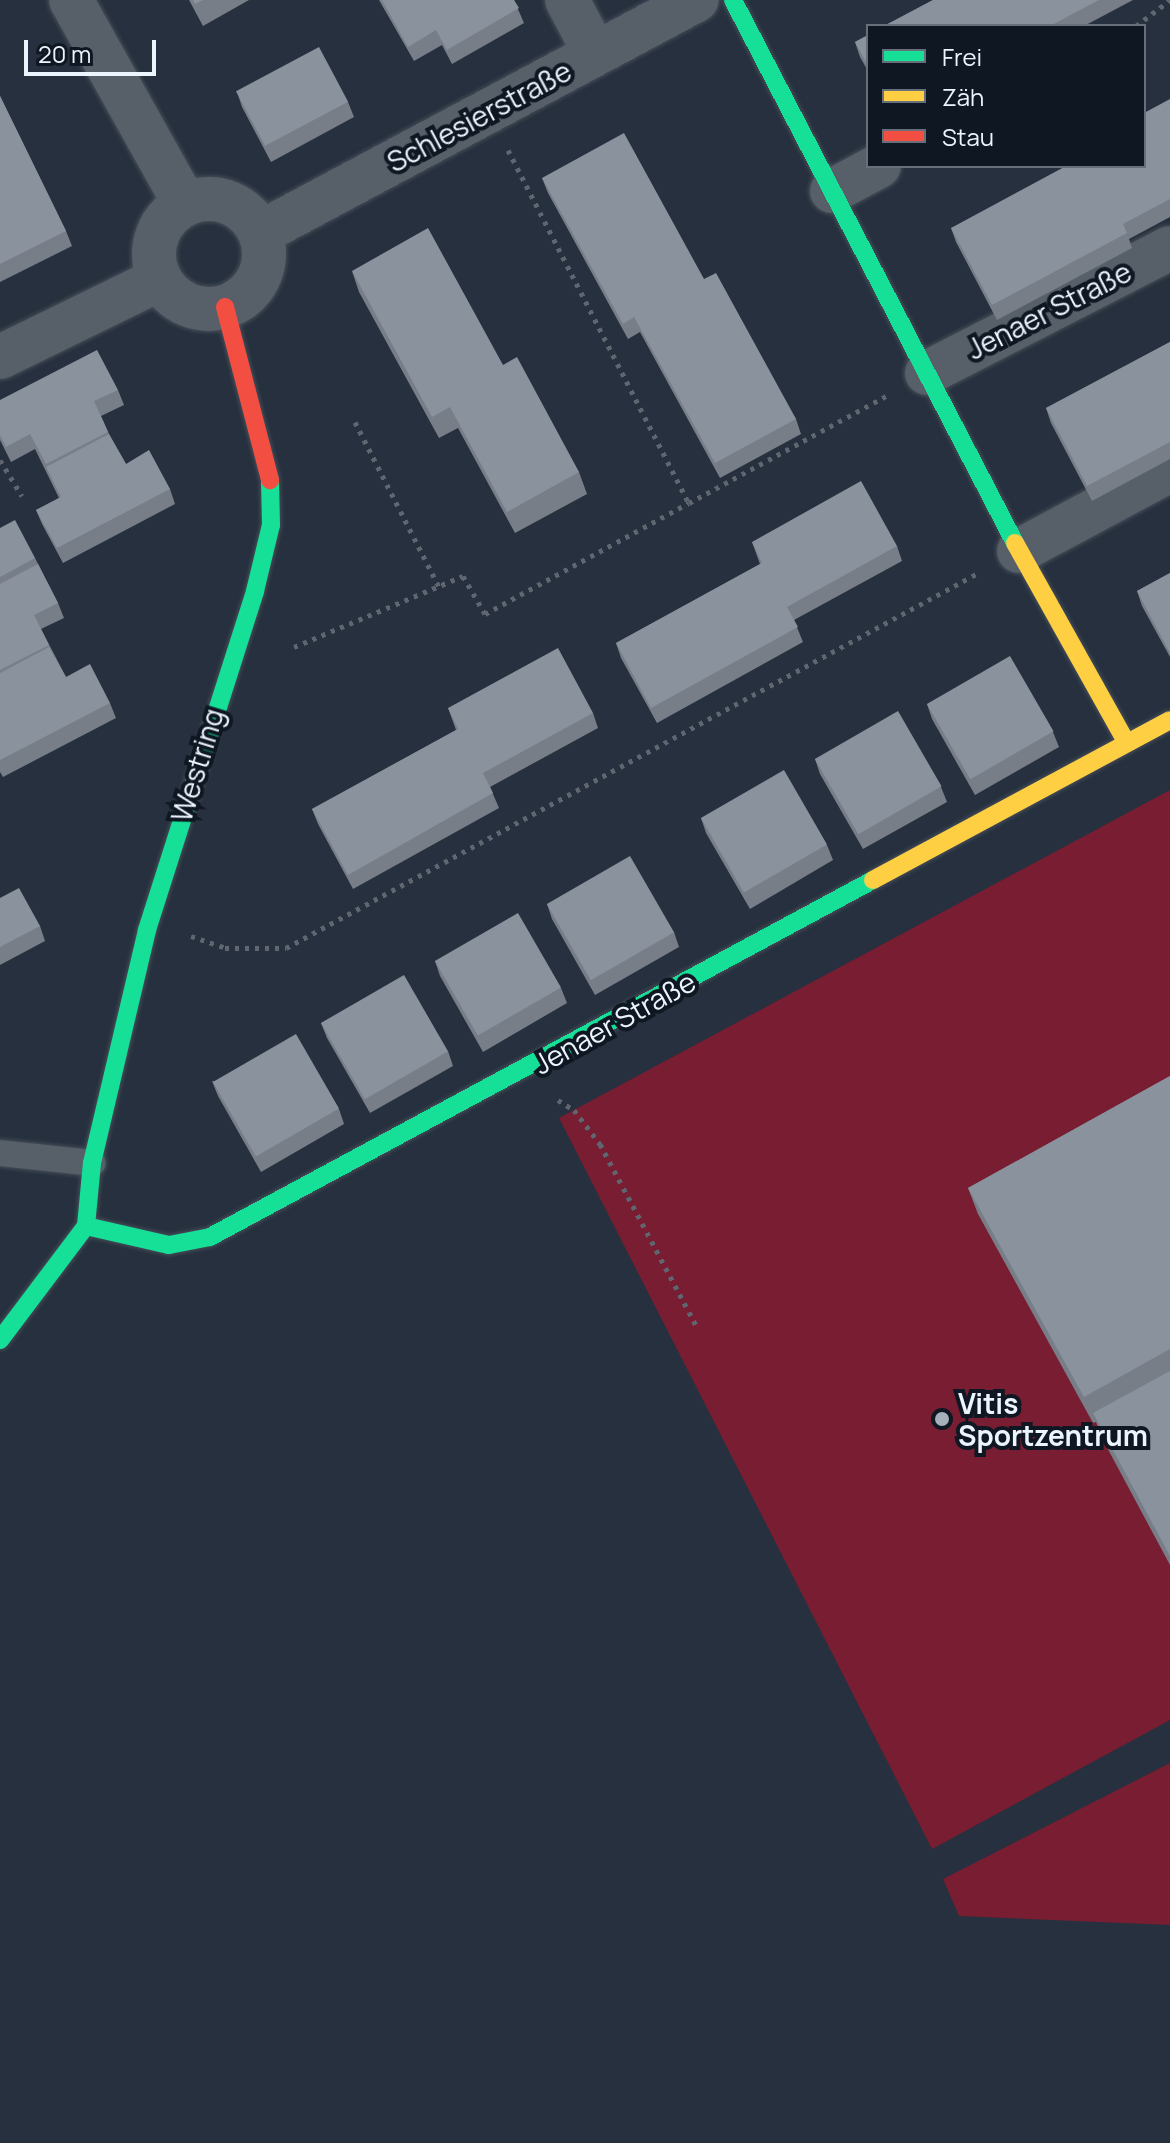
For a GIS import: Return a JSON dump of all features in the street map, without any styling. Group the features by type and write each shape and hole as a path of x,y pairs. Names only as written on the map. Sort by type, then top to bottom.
{"street":[{"path":"71,0 185,204"},
{"path":"567,0 595,53"},
{"name":"Schlesierstraße","path":"260,233 697,0"},
{"path":"733,0 1019,551 1126,742"},
{"path":"832,191 875,168"},
{"path":"207,198 233,204 260,233 260,275 249,292 225,307 197,308 180,301 160,279 156,239 167,217 185,204 207,198"},
{"name":"Jenaer Straße","path":"927,373 1170,248"},
{"path":"0,357 160,279"},
{"name":"Westring","path":"86,1226 92,1163 147,930 255,591 271,525 270,475 261,430 225,307"},
{"path":"1019,551 1170,470"},
{"name":"Jenaer Straße","path":"86,1226 169,1245 210,1237 1170,720"},
{"path":"0,1340 86,1226"}],"lane":[{"path":"0,1153 92,1163"}],"path":[{"path":"1139,24 1170,0"},
{"path":"488,112 689,503"},
{"path":"294,647 463,576 485,614 927,373"},
{"path":"355,422 439,587"},
{"path":"0,460 22,496"},
{"path":"147,930 151,922 225,948 286,948 1019,551"},
{"path":"523,1071 574,1110 600,1144 696,1325"}],"shaded area":[{"name":"Vitis Sportzentrum","path":"1170,790 1170,1720 932,1849 559,1118"},
{"path":"1170,1763 1170,1925 959,1916 943,1879"}],"building":[{"path":"382,0 514,0 519,8 447,50 436,30 408,47"},
{"path":"933,0 1099,0 1054,24 888,24"},
{"path":"866,36 866,62 855,42"},
{"path":"319,47 348,102 265,146 236,91"},
{"path":"0,96 66,231 0,264"},
{"path":"1170,99 1170,199 1123,224 1127,233 992,305 951,228 1062,168 1146,168 1146,112"},
{"path":"624,133 704,279 716,273 796,419 715,463 634,317 623,324 542,178"},
{"path":"428,228 503,365 517,357 579,472 507,512 450,407 432,417 352,271"},
{"path":"1170,342 1170,442 1087,486 1046,408"},
{"path":"97,350 118,390 94,401 108,432 46,464 30,434 6,447 0,435 0,400"},
{"path":"109,434 126,464 149,450 170,489 57,548 36,510 61,497 46,467"},
{"path":"861,481 897,546 787,607 798,627 651,708 616,643 762,563 752,542"},
{"path":"15,520 35,558 0,577 0,528"},
{"path":"38,564 58,603 34,615 49,645 0,670 0,584"},
{"path":"1170,573 1170,653 1137,591"},
{"path":"49,647 66,677 90,664 110,703 0,760 0,673"},
{"path":"558,648 593,713 483,773 493,793 348,875 312,809 458,729 448,708"},
{"path":"1010,656 1054,731 970,779 927,704"},
{"path":"898,711 942,786 858,834 815,759"},
{"path":"784,770 827,844 744,892 701,818"},
{"path":"630,856 674,932 591,980 547,904"},
{"path":"19,888 40,926 0,947 0,898"},
{"path":"518,913 561,987 478,1035 435,961"},
{"path":"404,975 448,1051 365,1099 321,1023"},
{"path":"296,1034 339,1108 256,1156 213,1082"},
{"path":"1170,1076 1170,1349 1084,1397 968,1188"},
{"path":"1170,1371 1170,1556 1093,1413"}],"traffic: fast":[{"path":"733,0 1015,543"},
{"path":"0,1340 86,1226 92,1163 147,930 255,591 271,525 270,480"},
{"path":"86,1226 169,1245 210,1237 873,880"}],"traffic: slow":[{"path":"1015,543 1126,742"},
{"path":"873,880 1170,720"}],"traffic: jam":[{"path":"225,307 270,480"}],"place":[{"name":"Vitis Sportzentrum","path":"942,1419"}]}
